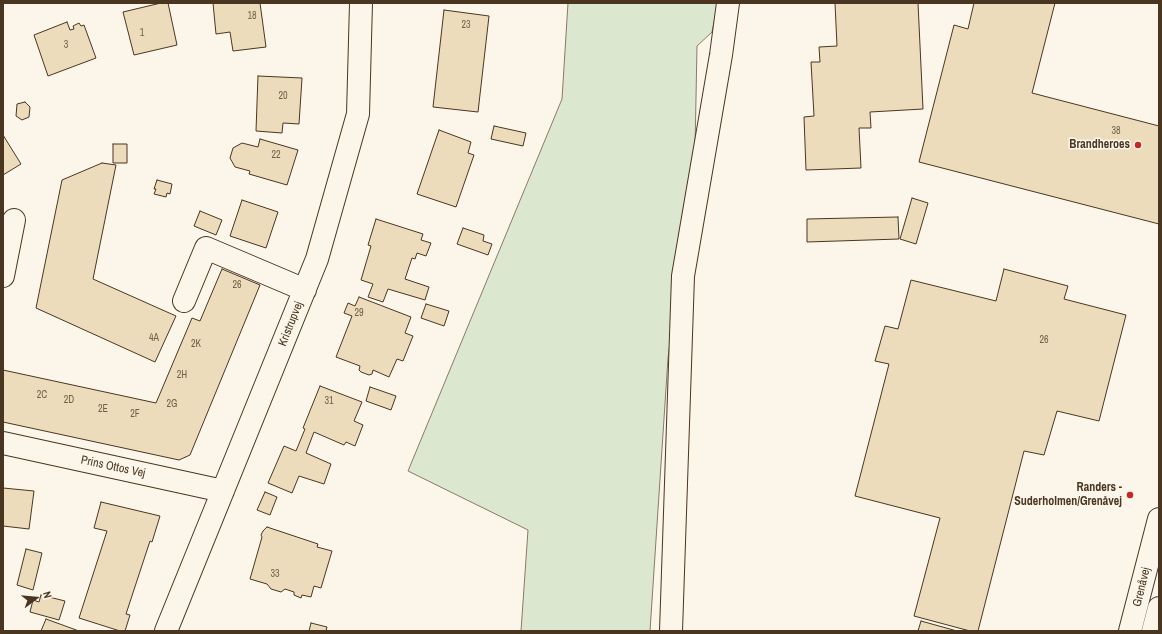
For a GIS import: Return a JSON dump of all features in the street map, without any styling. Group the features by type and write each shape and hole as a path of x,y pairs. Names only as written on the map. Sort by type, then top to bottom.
{"street":[{"name":"Kristrupvej","path":"166,631 317,259 358,114 361,3"},
{"path":"672,631 682,276 721,55 728,3"},
{"path":"3,276 14,220"},
{"path":"184,301 206,248 305,290"},
{"name":"Prins Ottos Vej","path":"3,443 223,491"},
{"name":"Grenåvej","path":"1130,631 1159,519"}],"green space":[{"path":"568,3 718,3 712,32 697,46 695,149 668,358 650,631 521,631 528,530 408,471 562,99"}],"building":[{"path":"161,3 168,3 177,45 134,55 123,12"},
{"path":"213,3 260,3 266,47 233,51 230,32 216,34"},
{"path":"835,3 918,3 923,109 870,112 871,128 859,128 861,168 806,170 804,117 814,116 811,62 820,62 819,47 837,46"},
{"path":"974,3 1055,3 1032,93 1159,126 1159,224 919,162 954,25 968,29"},
{"path":"444,10 489,16 478,112 433,107"},
{"path":"67,22 70,30 74,29 73,26 79,23 81,26 84,25 96,58 48,76 34,35"},
{"path":"258,76 302,78 299,124 283,123 282,133 256,131"},
{"path":"25,102 30,107 29,117 22,120 16,116 17,104"},
{"path":"494,126 526,133 523,146 491,139"},
{"path":"439,130 471,142 468,153 474,155 456,207 417,194"},
{"path":"3,135 21,164 3,175"},
{"path":"260,139 298,150 287,185 249,174 250,171 235,167 230,158 233,148 242,143 258,147"},
{"path":"113,144 127,144 127,163 113,163"},
{"path":"102,163 116,165 93,279 176,316 155,362 36,308 62,180"},
{"path":"157,180 172,184 170,194 167,193 166,197 154,194"},
{"path":"912,198 928,203 916,244 900,239"},
{"path":"242,200 278,212 266,248 230,236"},
{"path":"200,211 222,220 216,235 194,226"},
{"path":"898,217 899,239 807,242 807,219"},
{"path":"376,219 423,234 421,240 431,243 426,256 417,253 415,259 412,258 405,279 429,287 425,300 388,289 383,302 368,297 373,284 361,280 371,246 368,245"},
{"path":"463,228 484,235 483,241 492,244 488,255 457,244"},
{"path":"222,269 260,285 190,455 179,460 3,422 3,370 156,403 192,318 200,321"},
{"path":"1004,269 1068,286 1064,299 1126,315 1099,421 1057,411 1044,455 1024,451 978,631 970,631 914,616 940,518 855,496 889,364 875,361 885,326 898,329 911,280 996,301"},
{"path":"359,297 411,317 405,333 413,336 403,361 397,359 389,377 373,370 372,374 369,375 361,372 359,370 360,366 336,357 352,316 344,313 348,303 355,306"},
{"path":"426,304 449,311 444,326 421,318"},
{"path":"320,386 362,402 354,421 363,425 355,446 346,442 344,445 314,432 306,453 331,464 324,484 299,476 292,493 268,483 284,446 296,451 305,429 303,428"},
{"path":"370,387 396,396 391,410 366,401"},
{"path":"3,488 34,491 29,529 3,526"},
{"path":"265,492 277,497 270,515 257,510"},
{"path":"101,502 160,516 152,542 150,541 126,614 130,615 125,631 120,631 79,618 107,531 94,528"},
{"path":"267,527 318,544 317,547 332,551 321,588 314,586 311,597 302,595 301,598 294,595 294,592 285,589 281,592 271,589 267,584 250,579 262,537 261,535"},
{"path":"26,549 42,553 33,590 17,585"},
{"path":"41,595 65,601 59,620 30,612 33,600 39,602"},
{"path":"46,619 79,631 41,631"},
{"path":"921,621 957,631 918,631"},
{"path":"311,623 327,627 326,631 309,631"}],"place":[{"name":"Brandheroes","path":"1138,145"},
{"name":"Randers - Suderholmen/Grenåvej","path":"1130,495"}]}
